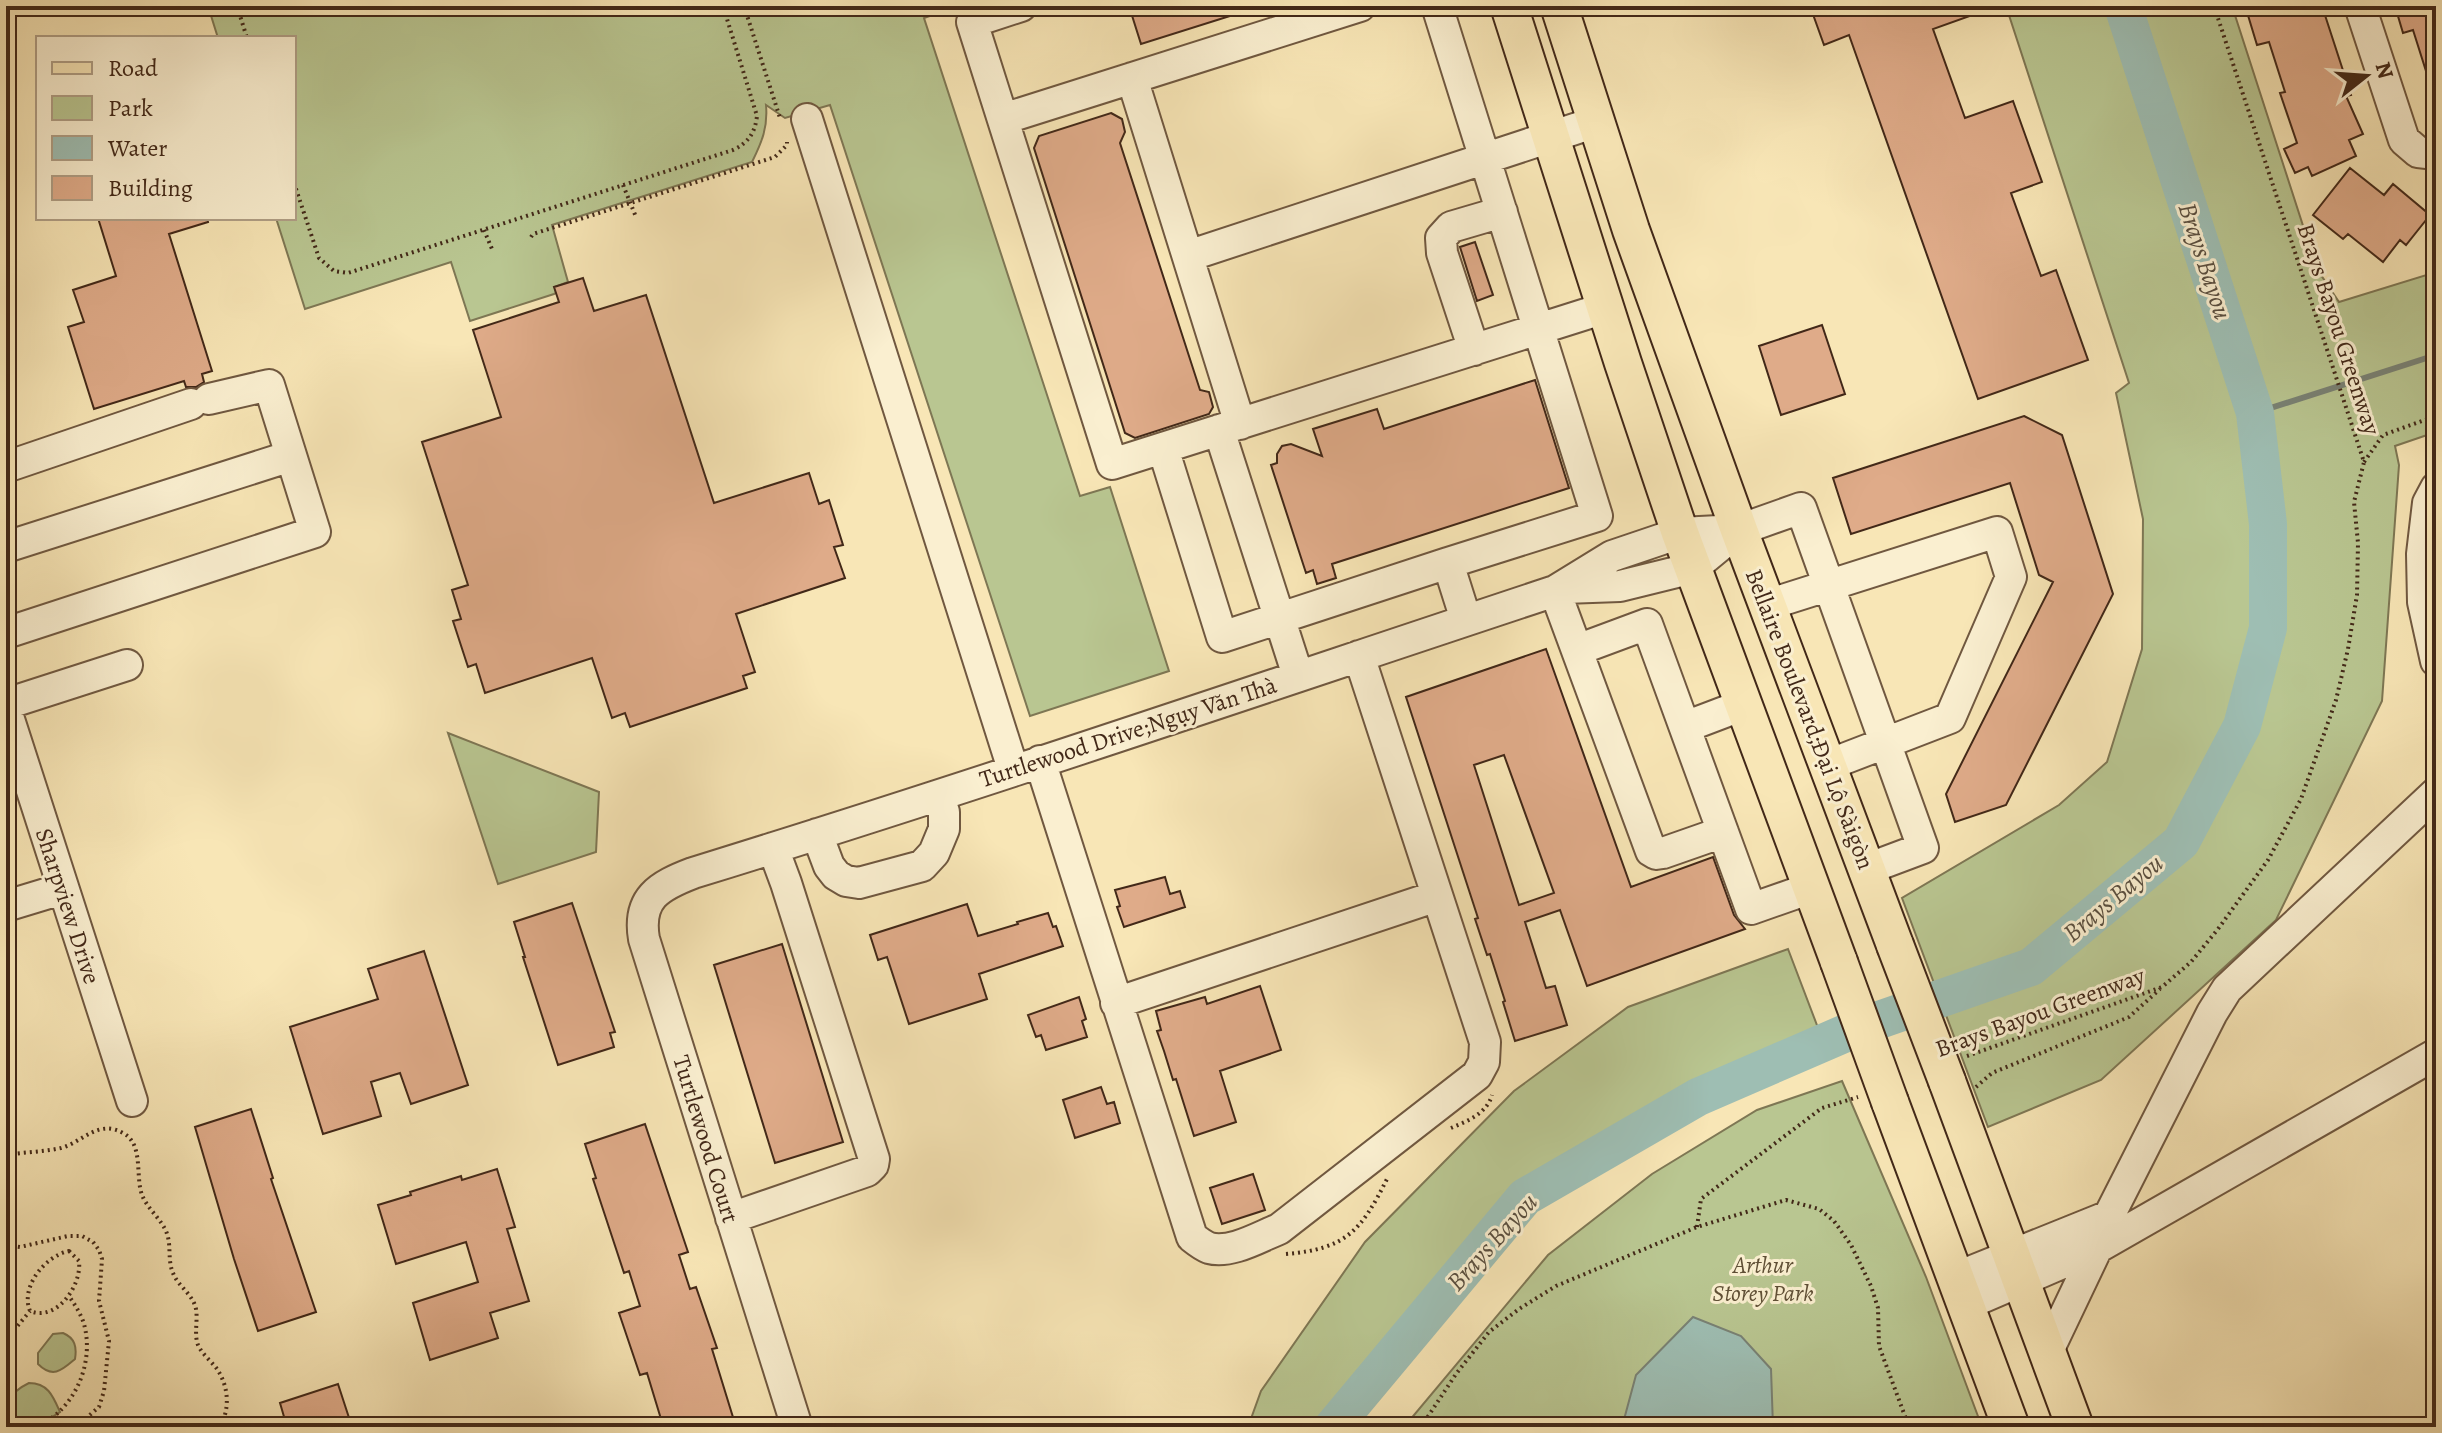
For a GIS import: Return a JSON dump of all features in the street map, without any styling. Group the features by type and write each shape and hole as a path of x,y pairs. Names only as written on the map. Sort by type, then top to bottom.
{"main road":[{"path":"1509,6 1680,533 1839,962 1877,1099 1960,1291 2011,1427"},
{"name":"Bellaire Boulevard;Đại Lộ Sàigòn","path":"1559,6 1631,230 1739,530 1895,945 1955,1079 2016,1268 2075,1427"},
{"path":"1811,888 1867,869"}],"street":[{"path":"1021,6 972,22 1112,464 1605,308"},
{"path":"1003,119 1360,6"},
{"path":"1163,448 1222,637 1597,516 1437,6"},
{"path":"2360,6 2404,140 2427,153"},
{"path":"1132,78 1188,256 1280,619 1298,676"},
{"path":"1188,256 1596,122"},
{"path":"792,127 1026,765 1054,808 1192,1237 1208,1248 1223,1248 1279,1229 1477,1075 1484,1062 1485,1042 1359,656"},
{"path":"1474,350 1442,253 1441,238 1451,227 1502,212"},
{"path":"6,467 200,401 269,385 315,532 6,633"},
{"path":"6,547 291,456"},
{"path":"2436,488 2428,503 2422,554 2422,590 2436,661"},
{"path":"1739,530 1801,508 1923,848 1867,869"},
{"name":"Turtlewood Drive;Ngụy Văn Thà","path":"1559,590 1612,556 1680,533 1739,530"},
{"name":"Turtlewood Drive;Ngụy Văn Thà","path":"693,873 938,796 1559,590 1620,586 1693,568 1739,530"},
{"path":"1767,605 1997,532 2011,577 1950,718 1828,765"},
{"path":"1448,563 1466,620"},
{"path":"1559,590 1577,650 1651,851 1663,853 1723,832"},
{"path":"1577,650 1647,624 1751,909 1811,888"},
{"path":"6,707 127,665"},
{"path":"1685,727 1743,705"},
{"name":"Sharpview Drive","path":"6,707 132,1101"},
{"path":"2047,1353 2109,1216 2227,989 2436,793"},
{"path":"817,834 829,866 846,881 859,883 922,866 934,853 944,829 944,812 938,796"},
{"path":"731,1218 867,1171 874,1159 773,848"},
{"name":"Turtlewood Court","path":"693,873 669,882 654,893 646,906 642,925 644,939 797,1427"},
{"path":"6,906 62,889"},
{"path":"1116,1003 1437,896"},
{"path":"2016,1268 2097,1248 2436,1054"},
{"path":"1960,1291 2016,1268 2109,1216"}],"path":[{"path":"237,6 246,36"},
{"path":"296,189 319,258 334,271 348,273 733,150 748,141 757,116 723,6"},
{"path":"531,237 775,157 787,145 792,127 744,6"},
{"name":"Brays Bayou Greenway","path":"1955,1079 2162,987 2191,962 2268,860 2301,799 2336,700 2357,595 2358,543 2354,502 2364,462 2214,6"},
{"path":"623,185 636,217"},
{"path":"484,230 492,249"},
{"path":"2364,462 2383,435 2436,416"},
{"path":"1955,1079 1971,1091 1992,1073 2129,1017 2162,987"},
{"path":"1697,1227 1701,1199 1822,1108 1877,1099"},
{"path":"6,1155 59,1148 101,1129 113,1129 130,1139 136,1152 143,1197 168,1235 170,1267 196,1306 199,1348 224,1383 227,1405 220,1427"},
{"path":"1421,1427 1489,1332 1519,1309 1556,1286 1697,1227 1786,1200 1819,1209 1834,1221 1851,1245 1871,1286 1880,1321 1879,1346 1909,1427"},
{"path":"6,1245 20,1247 68,1236 82,1236 99,1250 102,1259 99,1301 109,1341 104,1391 99,1407 76,1427"},
{"path":"69,1251 79,1261 80,1268 69,1296 51,1311 36,1314 30,1311 26,1300 35,1277 54,1256 69,1251"},
{"path":"36,1427 45,1425 60,1412 72,1397 82,1375 86,1356 84,1324 69,1296"},
{"path":"10,1335 30,1311"},
{"path":"76,1355 86,1356"}],"green space":[{"path":"208,6 958,6 924,18 1080,496 1110,487 1169,671 1030,716 830,105 785,118 766,105 764,134 752,162 552,225 568,282 555,287 554,294 470,321 451,262 305,309 277,220 296,220 296,36 217,36"},
{"path":"2006,6 2232,6 2317,269 2339,302 2436,272 2436,432 2395,446 2399,465 2382,701 2276,920 2101,1080 1988,1127 1902,898 2059,805 2107,762 2142,649 2143,519 2116,393 2129,383"},
{"path":"448,733 599,792 596,852 498,884"},
{"path":"1788,949 1823,1041 1777,1055 1648,1122 1535,1208 1355,1413 1349,1427 1248,1427 1261,1391 1365,1242 1514,1091 1628,1007"},
{"name":"Arthur Storey Park","path":"1842,1081 1926,1277 1982,1427 1404,1427 1548,1255 1652,1174 1757,1110"},
{"path":"63,1333 74,1343 75,1359 53,1372 43,1369 38,1364 38,1353 53,1334"},
{"path":"29,1383 45,1388 60,1412 36,1427 15,1427 8,1413 9,1401 16,1391"}],"water":[{"path":"1693,1317 1741,1336 1771,1369 1773,1427 1622,1427 1636,1375"}],"building":[{"path":"1129,6 1249,6 1249,10 1141,44"},
{"path":"1810,6 1992,6 1933,29 1965,118 2013,101 2042,182 2011,193 2041,276 2056,270 2088,360 1978,399 1849,35 1824,45"},
{"path":"2269,6 2322,6 2351,95 2346,96 2363,134 2349,140 2356,156 2312,176 2308,167 2295,173 2284,149 2297,143 2280,93 2285,92 2269,42 2257,45 2247,12"},
{"path":"2395,6 2436,6 2436,90 2432,90 2413,30 2403,33"},
{"path":"1111,113 1122,119 1125,132 1120,143 1200,390 1209,392 1213,407 1209,414 1135,438 1125,433 1034,148 1039,136"},
{"path":"2350,168 2384,195 2393,184 2430,215 2406,245 2400,240 2383,262 2348,234 2343,239 2313,215"},
{"path":"99,220 208,220 169,234 212,371 202,374 204,382 196,387 186,387 184,381 94,409 68,327 84,322 73,290 116,276"},
{"path":"1475,242 1493,295 1477,301 1460,247"},
{"path":"583,278 594,311 646,295 714,503 809,473 819,504 829,500 843,545 834,547 845,578 736,614 755,672 743,676 747,688 630,727 625,713 612,718 592,658 485,693 476,664 468,667 453,621 461,619 452,590 468,585 422,442 501,417 473,330 559,302 554,287"},
{"path":"1822,325 1845,394 1781,415 1759,346"},
{"path":"1535,380 1569,488 1332,564 1336,578 1317,584 1313,570 1306,573 1271,465 1277,463 1277,454 1282,446 1291,444 1322,456 1313,429 1377,409 1384,429"},
{"path":"2024,416 2062,435 2113,594 2006,805 1955,822 1946,794 2053,582 2039,575 2010,483 1851,534 1833,478"},
{"path":"1546,649 1631,887 1713,857 1734,915 1745,929 1587,986 1560,910 1525,922 1546,988 1555,986 1567,1025 1515,1041 1505,1001 1475,919 1478,918 1406,697","holes":["1504,755 1554,893 1519,905 1474,765"]},
{"path":"1165,877 1170,894 1180,891 1185,907 1124,927 1115,890"},
{"path":"572,903 615,1032 610,1033 614,1047 558,1065 514,922"},
{"path":"967,904 978,936 1048,913 1063,946 979,974 987,999 909,1024 887,957 878,960 870,935"},
{"path":"782,944 843,1142 775,1163 714,965"},
{"path":"424,951 468,1085 411,1104 400,1073 371,1082 381,1116 323,1134 290,1027 378,999 368,969"},
{"path":"1260,986 1281,1050 1220,1071 1236,1122 1194,1136 1157,1031 1161,1030 1156,1011 1205,997 1207,1004"},
{"path":"1079,997 1086,1019 1082,1021 1087,1037 1046,1050 1041,1035 1036,1037 1028,1015"},
{"path":"1101,1087 1107,1104 1114,1102 1120,1123 1075,1138 1063,1100"},
{"path":"251,1109 316,1312 258,1331 195,1127"},
{"path":"645,1124 688,1252 679,1255 690,1289 696,1287 717,1348 712,1349 736,1427 666,1427 647,1373 640,1375 619,1313 640,1306 629,1271 624,1273 593,1179 596,1178 585,1144"},
{"path":"497,1169 515,1227 507,1229 529,1301 490,1313 498,1338 430,1360 413,1303 478,1282 466,1242 396,1264 378,1205 461,1176 462,1180"},
{"path":"1253,1174 1265,1210 1222,1224 1210,1188"},
{"path":"338,1384 352,1427 287,1427 280,1403"}],"waterway":[{"name":"Brays Bayou","path":"1333,1427 1525,1197 1698,1097 1862,1026 2031,967 2181,842 2242,726 2268,628 2268,524 2255,413 2123,6"},
{"path":"2255,413 2436,355"}]}
